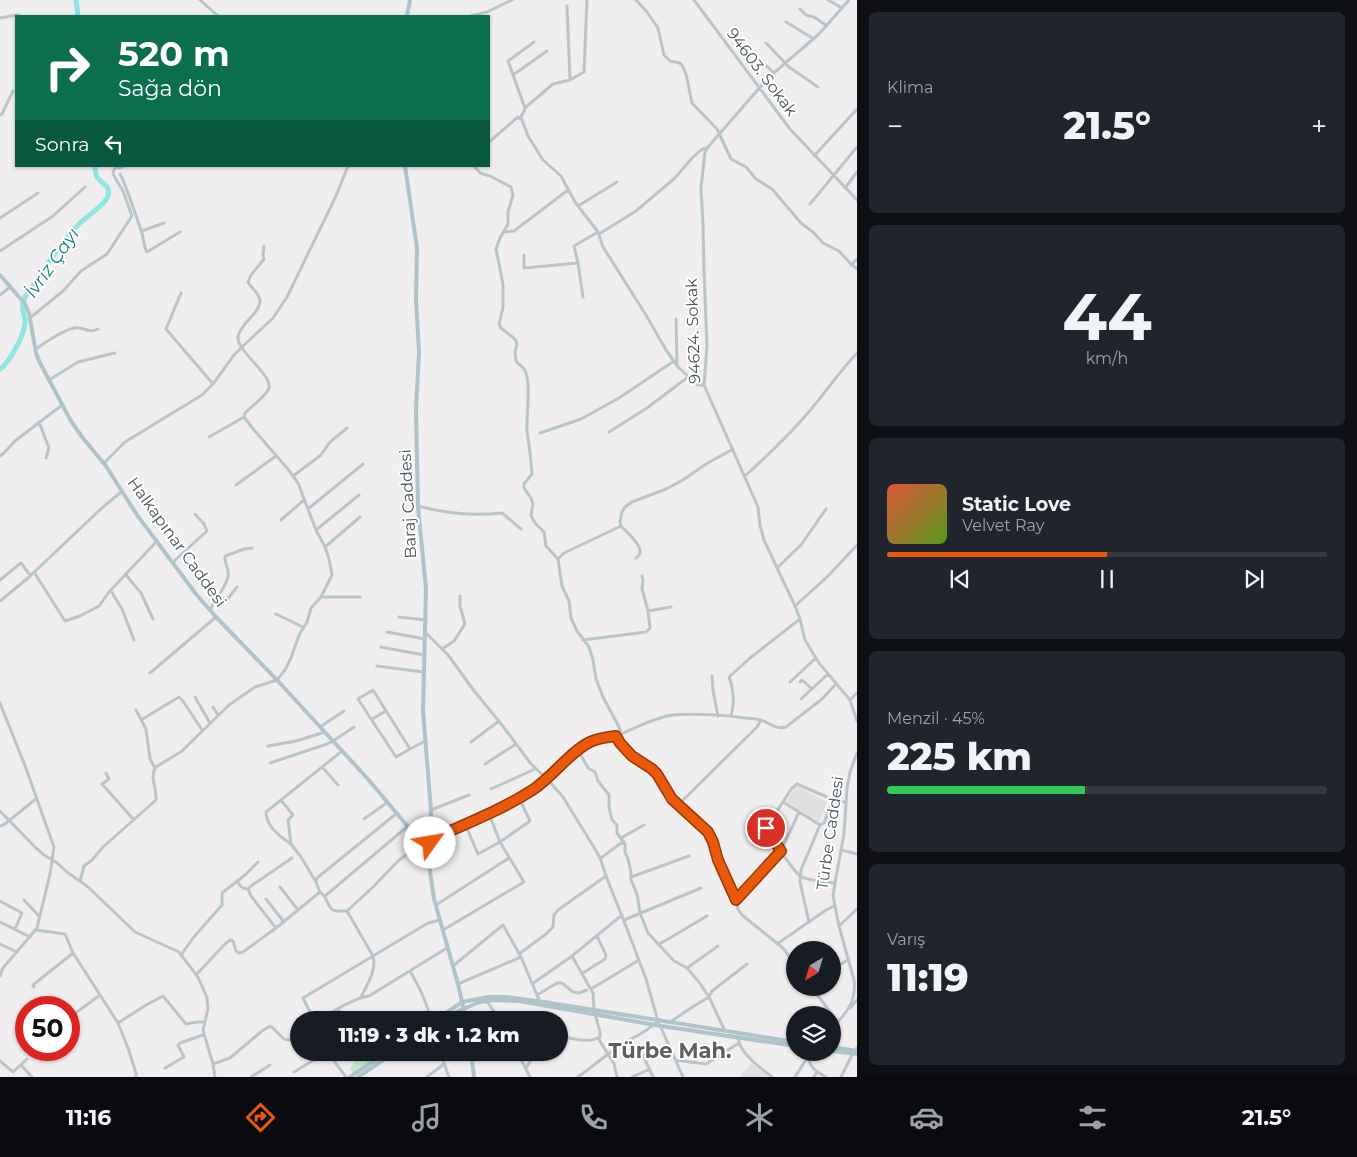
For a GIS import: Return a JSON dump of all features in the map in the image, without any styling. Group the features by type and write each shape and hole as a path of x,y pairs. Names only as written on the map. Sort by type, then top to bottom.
{"main road":[{"path":"407,15 410,0"},
{"name":"Baraj Caddesi","path":"405,167 417,248 416,300 419,352 416,427 418,506 426,589 423,710 431,810 429,864"},
{"name":"Halkapınar Caddesi","path":"0,275 23,301 30,318 40,363 62,405 78,432 104,463 137,515 210,611 320,726 398,813 421,844 429,864"},
{"path":"426,837 430,842 426,847 421,844 421,838 426,837"},
{"path":"429,864 436,905 464,1009"},
{"path":"449,1011 462,1002 488,997 506,997 738,1038 786,1043"},
{"path":"458,1011 480,1002 494,1000 541,1003"},
{"path":"658,1024 670,1023 786,1042"},
{"path":"841,1048 856,1051"},
{"path":"841,1051 856,1051"},
{"path":"350,1077 374,1061"},
{"path":"358,1077 382,1061"},
{"path":"472,1061 474,1077"}],"street":[{"path":"200,0 217,15"},
{"path":"474,15 487,12 512,0"},
{"path":"490,141 518,117 520,118 525,109 553,84 570,80 584,72 587,0"},
{"path":"636,0 658,28 664,55 670,61 680,63 683,67 692,103 715,126 733,161 746,167 756,179 772,189 801,223 823,243 839,251 857,269"},
{"name":"94603. Sokak","path":"694,0 785,122 814,156 857,200"},
{"path":"828,0 842,8"},
{"name":"94624. Sokak","path":"849,0 814,39 785,62 759,87 719,133 705,152 701,188 707,346 704,385 758,507 764,540 795,606 805,640 816,658 850,700"},
{"path":"567,6 570,80"},
{"path":"800,9 806,15 814,17 827,26"},
{"path":"0,18 15,16"},
{"path":"786,22 814,39"},
{"path":"525,109 508,61 534,42"},
{"path":"766,43 792,69 818,87"},
{"path":"513,76 547,51"},
{"path":"752,53 774,72"},
{"path":"0,115 13,91"},
{"path":"814,156 857,109"},
{"path":"520,118 528,136 543,160 561,176 578,206 598,233 603,247 666,350 698,385 704,385"},
{"path":"583,297 574,246 636,211 675,178 701,150 708,147"},
{"path":"810,204 857,147"},
{"path":"118,167 114,169 113,174 142,231 145,250 147,252 180,232"},
{"path":"104,463 124,442 202,395 213,384 234,355 273,318 287,296 336,196 348,167"},
{"path":"475,167 480,173 511,187 513,195 508,212 508,224 496,250 503,284 503,308 499,324 501,328 515,339 517,344 514,352 516,361 525,370 527,382 529,401 527,405 526,432 532,474 526,479 524,488 533,504 531,515 534,523 544,532 546,546 558,559 562,586 569,602 571,618 588,647 593,660 596,679 621,734"},
{"path":"844,188 857,172"},
{"path":"30,318 63,291 80,271 107,254 134,215 128,190 120,174"},
{"path":"578,206 617,182"},
{"path":"0,251 53,216 85,188"},
{"path":"504,232 514,231 568,190"},
{"path":"0,218 38,192"},
{"path":"142,231 164,222"},
{"path":"209,438 244,417 245,413 269,390 270,384 266,377 238,340 242,327 257,308 260,301 248,282 251,275 264,259 264,246"},
{"path":"524,255 524,268 578,263"},
{"path":"852,265 857,259"},
{"path":"0,295 11,286"},
{"path":"181,293 166,329 213,384"},
{"path":"675,362 676,319"},
{"path":"36,349 70,329 78,328 85,331 98,329"},
{"path":"48,380 78,362 115,353"},
{"path":"745,476 809,412 857,353"},
{"path":"540,433 581,419 619,398 675,362"},
{"path":"609,432 647,408 689,376"},
{"path":"0,456 14,441 62,405"},
{"path":"155,768 182,751 229,705 255,687 277,680 285,670 303,626 307,622 311,608 321,596 332,575 330,559 316,530 298,483 244,417"},
{"path":"39,422 49,448 46,458"},
{"path":"293,476 321,455 330,442 347,428"},
{"path":"636,558 640,556 640,547 620,522 622,512 626,507 632,502 666,489 683,480 733,449"},
{"path":"236,485 276,456"},
{"path":"308,509 363,464"},
{"path":"0,601 120,493"},
{"path":"316,530 359,495"},
{"path":"281,520 304,500"},
{"path":"418,506 454,514 480,515 502,513 521,529"},
{"path":"778,567 801,545 826,509"},
{"path":"173,562 207,531 204,524 194,514"},
{"path":"325,546 360,517"},
{"path":"558,559 564,553 622,526"},
{"path":"0,580 21,562 32,574 64,621 80,616 99,606 157,541"},
{"path":"795,606 828,576 857,545"},
{"path":"210,611 228,575 227,565 224,560 225,556 252,548"},
{"path":"126,575 141,593 153,619"},
{"path":"583,640 646,632 650,628 642,589 642,576"},
{"path":"219,595 226,601 238,587"},
{"path":"111,591 122,609 134,640"},
{"path":"321,596 360,597"},
{"path":"442,649 454,641 465,624 460,606 460,596"},
{"path":"648,611 671,607"},
{"path":"276,614 303,626"},
{"path":"150,673 216,617"},
{"path":"399,617 426,620"},
{"path":"731,716 734,697 729,677 800,619"},
{"path":"387,632 426,639"},
{"path":"426,633 448,655 535,769 563,797 600,858 639,960 658,1024 683,1077"},
{"path":"381,648 424,655"},
{"path":"790,682 816,658"},
{"path":"376,666 424,672"},
{"path":"801,699 828,674"},
{"path":"712,676 712,692 718,716"},
{"path":"800,682 802,680 812,689"},
{"path":"430,842 519,798 547,779 588,743 616,736 659,718 672,715 731,716 761,720 777,728 786,727 822,699 836,684"},
{"path":"410,749 373,690 358,699 396,757 425,741"},
{"path":"857,693 850,700 857,721"},
{"path":"141,720 179,697 184,701 202,730"},
{"path":"195,697 210,723"},
{"path":"0,703 54,847 36,930 3,968 0,976"},
{"path":"213,707 218,715"},
{"path":"80,881 84,866 156,800 157,795 153,777 155,768 150,759 146,729 136,710"},
{"path":"320,726 344,711"},
{"path":"372,720 386,711"},
{"path":"678,804 761,720"},
{"path":"471,742 499,722"},
{"path":"270,763 333,741 354,726"},
{"path":"268,746 296,741 325,732"},
{"path":"616,736 632,756 657,774 667,792 708,832 738,909 742,915 786,952"},
{"path":"485,764 516,744"},
{"path":"578,750 588,768 595,772 598,781 609,795 612,820 617,825 617,833 625,844 631,880 637,894 640,913 648,934 674,961 688,968 710,997 725,1031"},
{"path":"342,751 266,812 265,816 275,833 290,844 301,857 320,892 324,894 332,908 335,911 347,910 373,887 398,860 421,844"},
{"name":"Türbe Caddesi","path":"856,996 849,959 834,906 834,883 844,834 849,777 857,753"},
{"path":"323,768 338,785"},
{"path":"491,789 535,769"},
{"path":"106,773 109,779 102,784 134,820"},
{"path":"834,883 817,881 801,876 766,828 782,802 797,784 833,799 846,802"},
{"path":"431,810 469,795"},
{"path":"0,826 37,798"},
{"path":"465,824 478,854 500,842 530,821 519,798"},
{"path":"809,922 800,882 801,870 820,825 824,823 833,799"},
{"path":"281,800 292,815 288,820 290,844"},
{"path":"364,819 388,802"},
{"path":"782,802 820,825"},
{"path":"0,811 36,848 88,887 135,932 179,952 196,974 208,998 203,1035 213,1064 215,1077"},
{"path":"736,900 781,851 799,812"},
{"path":"316,882 317,878 398,813"},
{"path":"443,930 524,882 500,842 489,814"},
{"path":"621,838 644,825"},
{"path":"325,896 408,826"},
{"path":"600,858 625,844"},
{"path":"841,850 857,854"},
{"path":"631,877 689,856"},
{"path":"248,889 292,858"},
{"path":"436,905 509,858"},
{"path":"181,955 193,938 222,905 222,893 246,875 258,862"},
{"path":"458,984 520,955 553,927 554,915 558,910 606,876"},
{"path":"237,881 241,887 248,889"},
{"path":"280,887 298,910"},
{"path":"624,920 701,888"},
{"path":"248,889 251,896 276,928"},
{"path":"196,974 230,940 233,941 236,951 239,953 243,952 284,922 320,892"},
{"path":"266,899 284,922"},
{"path":"24,900 40,917"},
{"path":"0,901 22,913 15,929"},
{"path":"777,944 834,906"},
{"path":"839,926 857,909"},
{"path":"347,910 375,961 374,968 361,997"},
{"path":"532,984 572,956 622,915"},
{"path":"658,945 707,916"},
{"path":"310,1011 303,998 428,923 440,920"},
{"path":"0,922 30,937"},
{"path":"453,966 502,925 520,955 541,1003"},
{"path":"36,930 65,934 73,953 118,1023 128,1048 136,1077"},
{"path":"583,973 606,958 597,936"},
{"path":"0,944 17,952"},
{"path":"688,968 718,946"},
{"path":"335,1011 361,997 370,996 448,948"},
{"path":"34,986 73,953"},
{"path":"568,1037 594,1040 600,1037 594,1012 593,993 572,956"},
{"path":"841,964 849,959"},
{"path":"591,989 639,960"},
{"path":"670,1023 710,997 712,991 747,964"},
{"path":"410,971 419,986 429,1011"},
{"path":"537,995 557,983 562,983 573,992 579,993 586,990"},
{"path":"855,984 857,988"},
{"path":"80,1010 100,995"},
{"path":"118,1023 163,996 186,1024 205,1022"},
{"path":"818,996 826,1006"},
{"path":"841,1019 847,1013 856,996"},
{"path":"487,1001 493,1011"},
{"path":"578,1077 633,1037 658,1024"},
{"path":"213,1064 230,1058 270,1026 284,1039 290,1039"},
{"path":"165,1068 184,1057 178,1045 180,1042 203,1035"},
{"path":"598,1038 614,1064 617,1077"},
{"path":"738,1038 739,1044 756,1064 772,1077"},
{"path":"676,1060 710,1063 739,1044"},
{"path":"653,1077 644,1054 653,1049 671,1050"},
{"path":"841,1077 856,1051"},
{"path":"0,1061 14,1072 25,1061"},
{"path":"294,1072 313,1061"},
{"path":"334,1061 346,1077"},
{"path":"443,1061 449,1077"},
{"path":"522,1061 530,1077"},
{"path":"526,1068 530,1061"},
{"path":"795,1077 805,1061"},
{"path":"809,1061 810,1065 817,1072 826,1077"},
{"path":"426,1077 444,1064"},
{"path":"21,1065 32,1077"},
{"path":"251,1077 270,1065"},
{"path":"632,1077 650,1070"},
{"path":"366,1072 368,1077"},
{"path":"814,1077 817,1072"}],"shaded area":[{"path":"796,786 827,802 819,822 786,802"},
{"path":"752,1063 768,1077 739,1077"}],"green space":[{"path":"355,1061 371,1061 353,1073 350,1069"}],"waterway":[{"name":"İvriz Çayı","path":"76,0 78,15"},
{"name":"İvriz Çayı","path":"0,369 12,355 22,336 25,324 23,309 25,297 65,240 108,196 109,192 97,177 95,167"}],"district":[{"name":"Türbe Mah.","path":"670,1050"}],"route":[{"path":"430,843 430,840 489,814 534,789 588,743 616,736 632,756 657,774 672,799 708,832 736,900 781,851 766,828"}]}
